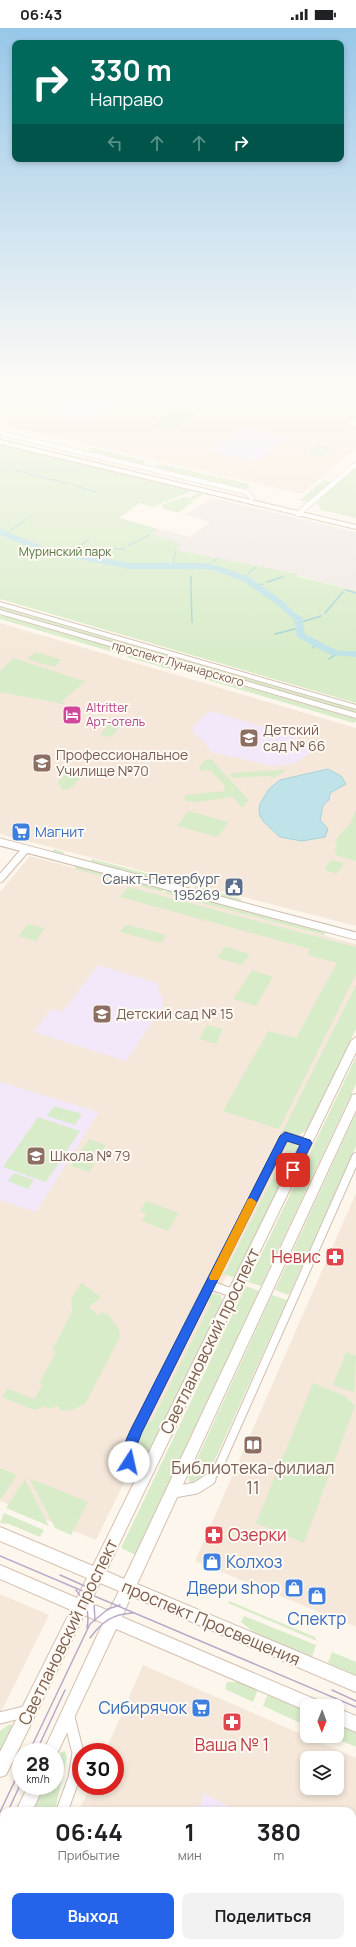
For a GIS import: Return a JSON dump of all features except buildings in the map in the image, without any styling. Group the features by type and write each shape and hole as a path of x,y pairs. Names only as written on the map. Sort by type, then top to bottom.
{"main road":[{"path":"157,479 300,512 356,523"},
{"path":"170,479 252,498 356,528"},
{"name":"проспект Луначарского","path":"0,604 356,708"},
{"name":"проспект Луначарского","path":"0,612 356,716"},
{"name":"Светлановский проспект","path":"0,1769 97,1574 356,1041"},
{"name":"Светлановский проспект","path":"55,1743 174,1492 356,1098"},
{"name":"проспект Просвещения","path":"0,1534 356,1684"},
{"path":"0,1572 300,1700"},
{"path":"344,1719 356,1724"},
{"path":"26,1807 32,1795"}],"street":[{"path":"189,479 246,492 252,498"},
{"path":"300,512 339,479"},
{"path":"0,842 356,936"},
{"path":"0,879 26,849"},
{"path":"142,1480 129,1462 131,1445 136,1431 285,1136 306,1143"},
{"path":"174,1492 200,1488 211,1479 219,1466 356,1157"},
{"path":"210,1285 233,1293"},
{"path":"0,1718 28,1711"},
{"path":"63,1807 74,1778 78,1753 68,1715"}],"shaded area":[{"path":"234,479 320,479 301,494"},
{"path":"211,498 356,532 356,591 296,575 297,574 175,550 182,543 151,534 158,529 190,537 210,522 185,515"},
{"path":"0,623 356,728 356,926 0,834"},
{"name":"Детский сад № 66","path":"210,711 297,737 300,741 317,747 296,763 274,766 211,752 202,739 197,738 192,728"},
{"path":"30,856 356,944 356,1013 96,1540 0,1501 0,892"},
{"name":"Детский сад № 15","path":"98,965 157,983 164,1005 126,1061 34,1032 51,1009 63,1012"},
{"name":"Школа № 79","path":"0,1082 99,1112 36,1212 0,1200"},
{"path":"356,1193 356,1627 195,1561"},
{"path":"0,1594 49,1615 0,1714"},
{"path":"143,1665 300,1734 300,1743 322,1743 340,1751 300,1751 300,1795 344,1795 344,1753 356,1758 356,1807 81,1807 86,1795 124,1795 124,1743 109,1743"},
{"path":"204,1794 231,1807 199,1807"}],"green space":[{"name":"Муринский парк","path":"0,479 141,479 192,491 153,507 140,503 119,518 158,529 152,534 182,543 176,550 298,574 296,576 356,591 356,703 0,599"},
{"path":"203,479 216,479 213,481"},
{"path":"217,479 225,479 248,484 250,486 247,489 214,481"},
{"path":"344,479 356,479 356,518 321,510 319,507 321,505 316,504 321,500 320,499"},
{"path":"324,480 331,482 307,502 300,500"},
{"path":"197,493 203,494 196,499 189,500 194,501 178,513 161,508 163,506 161,505 184,497 190,498"},
{"path":"0,607 356,710 356,713 0,609"},
{"path":"3,615 126,651 123,655 0,619 0,616"},
{"path":"36,652 62,660 54,667 27,659"},
{"path":"133,653 176,668 173,670 127,657"},
{"path":"14,658 84,681 89,678 62,701 65,704 0,692 0,671"},
{"path":"205,675 356,719 356,721 354,723 201,678"},
{"path":"109,723 120,726 111,737 100,735"},
{"path":"211,759 249,800 244,807 241,807 233,797 198,802 186,801 184,797 186,795 224,791 225,786 210,770 200,771 199,767 205,760"},
{"path":"287,770 274,778 268,776 232,778 230,773"},
{"path":"66,773 82,776 70,789 62,790 58,782"},
{"path":"356,809 356,861 338,856 334,851 337,845 335,840 350,824"},
{"path":"188,811 229,822 218,837 177,826"},
{"path":"54,849 64,852 63,854 91,861 92,859 164,878 160,880 52,852"},
{"path":"331,860 344,863 337,874 324,870"},
{"path":"77,866 164,889 162,892 74,869"},
{"path":"195,886 242,899 240,901 193,889"},
{"path":"128,887 356,947 356,974 279,1129 223,1111 268,1031 296,1038 337,963 308,955 310,949 120,897"},
{"path":"166,890 326,932 324,935 164,893"},
{"path":"28,924 45,928 36,941 18,936"},
{"path":"125,925 166,935 161,943 120,932"},
{"path":"225,946 250,954 242,965 217,958"},
{"path":"252,970 273,977 256,1006 233,999"},
{"path":"356,985 356,1029 307,1130 299,1135 282,1132"},
{"path":"207,1025 223,1029 216,1044 199,1039"},
{"path":"356,1057 356,1084 261,1286 248,1282"},
{"path":"54,1106 82,1114 75,1125 47,1116"},
{"path":"356,1113 356,1146 289,1295 275,1290"},
{"path":"38,1117 80,1131 46,1182 3,1167"},
{"path":"89,1139 106,1145 89,1172 71,1166"},
{"path":"290,1141 297,1144 297,1150 235,1278 221,1273 226,1271 286,1151 285,1143"},
{"path":"14,1173 34,1180 28,1189 8,1181"},
{"path":"146,1201 179,1213 168,1231 142,1221 146,1214 140,1211"},
{"path":"81,1283 100,1296 100,1298 89,1307 98,1315 102,1312 108,1314 119,1330 120,1337 85,1404 72,1410 60,1411 58,1406 48,1409 46,1406 34,1410 2,1397 7,1388 34,1399 43,1384 39,1383 56,1352 52,1350 72,1312 71,1299"},
{"path":"246,1286 259,1291 136,1555 121,1548"},
{"path":"211,1295 221,1295 222,1303 144,1463 139,1464 138,1444 146,1423 152,1421 210,1305 208,1300"},
{"path":"272,1295 287,1300 214,1462 204,1475 190,1483 188,1479"},
{"path":"346,1352 356,1356 354,1392 333,1385"},
{"path":"313,1383 345,1396 355,1406 304,1543 256,1523"},
{"path":"0,1468 17,1475 0,1500"},
{"path":"29,1478 88,1502 71,1535 55,1528"},
{"path":"25,1479 49,1526 6,1508"},
{"path":"4,1513 44,1530 40,1537 9,1524 0,1523"},
{"path":"229,1601 315,1637 317,1641 228,1603"},
{"path":"244,1616 316,1645 312,1657 253,1632 241,1622"},
{"path":"332,1652 356,1662 356,1675 328,1663"},
{"path":"227,1682 240,1682 258,1689 253,1702 225,1689"},
{"path":"268,1694 300,1708 300,1723 263,1706"},
{"path":"10,1724 14,1726 0,1756 0,1731"},
{"path":"344,1727 356,1733 356,1747 344,1742"},
{"path":"64,1751 67,1757 64,1770"},
{"path":"41,1795 59,1795 56,1807 35,1807"}],"water":[{"path":"328,769 341,776 346,784 330,793 329,800 323,807 320,820 328,829 325,837 302,841 280,837 264,822 260,816 260,804 269,789 280,780"}],"waterway":[{"path":"48,479 69,484"},
{"path":"73,485 96,492"},
{"path":"6,534 31,516"},
{"path":"0,532 42,549 129,566 200,566 215,568 246,579 279,602 293,616 299,619 300,635 335,653 356,654"},
{"path":"128,546 149,535"},
{"path":"79,547 89,539"},
{"path":"77,548 125,549"},
{"path":"67,555 74,550"},
{"path":"174,556 176,551"},
{"path":"174,558 174,566"},
{"path":"213,562 217,558"},
{"path":"207,567 211,563"},
{"path":"248,573 256,567"},
{"path":"191,576 191,586"},
{"path":"267,582 283,577"},
{"path":"255,586 263,584"},
{"path":"191,588 192,622"},
{"path":"346,590 356,593"},
{"path":"325,613 343,592"},
{"path":"298,623 321,616"},
{"path":"275,634 299,628"},
{"path":"313,648 317,643"},
{"path":"329,659 336,654"}],"tram line":[{"path":"0,1556 89,1594"},
{"path":"60,1575 87,1587"},
{"path":"76,1590 86,1608 88,1617 87,1628"},
{"path":"89,1594 117,1606"},
{"path":"89,1594 94,1603 95,1620"},
{"path":"95,1620 108,1609 117,1606"},
{"path":"117,1606 356,1707"},
{"path":"90,1638 103,1623 113,1617 133,1613"},
{"path":"33,1743 90,1624 95,1620"},
{"path":"40,1743 65,1690"},
{"path":"332,1690 356,1701"},
{"path":"2,1807 12,1787"},
{"path":"10,1807 15,1795"}],"slow traffic":[{"path":"214,1277 251,1202"}],"place":[{"name":"Altritter Арт-отель","path":"72,715"},
{"name":"Детский сад № 66","path":"249,738"},
{"name":"Профессиональное Училище №70","path":"42,763"},
{"name":"Магнит","path":"21,832"},
{"name":"Санкт-Петербург 195269","path":"234,887"},
{"name":"Детский сад № 15","path":"102,1014"},
{"name":"Школа № 79","path":"36,1156"},
{"name":"Невис","path":"335,1257"},
{"name":"Библиотека-филиал 11","path":"253,1445"},
{"name":"Озерки","path":"214,1535"},
{"name":"Колхоз","path":"212,1562"},
{"name":"Двери shop","path":"294,1588"},
{"name":"Спектр","path":"317,1596"},
{"name":"Сибирячок","path":"201,1708"},
{"name":"Ваша № 1","path":"232,1722"}],"route":[{"path":"129,1462 131,1445 136,1431 285,1136 306,1143 293,1170"}]}
